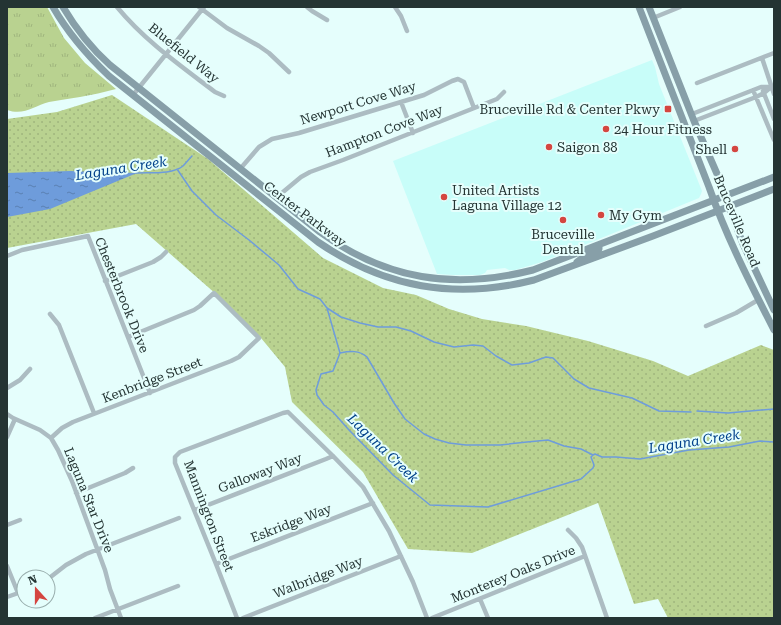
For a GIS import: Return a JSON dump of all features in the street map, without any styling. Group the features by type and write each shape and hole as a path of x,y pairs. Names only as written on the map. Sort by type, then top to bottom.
{"main road":[{"name":"Center Parkway","path":"53,7 72,37 93,62 318,242 347,260 378,274 406,283 454,289 471,289 506,286 534,280 718,212 774,189"},
{"name":"Center Parkway","path":"63,7 75,27 110,65 240,169 334,242 364,259 401,272 434,279 466,280 495,278 533,270 774,177"},
{"name":"Bruceville Road","path":"639,7 718,212 758,300 774,330"},
{"name":"Bruceville Road","path":"649,7 721,183 728,207 743,244 774,310"},
{"path":"661,63 667,67 680,97 688,105"},
{"path":"570,267 585,256 599,249 599,245"}],"street":[{"name":"Bluefield Way","path":"117,7 140,33 165,54 215,92 224,96"},
{"path":"306,7 327,20"},
{"path":"395,7 401,16 407,31"},
{"path":"653,18 680,7"},
{"path":"133,95 201,8 226,28 259,46 289,72"},
{"path":"697,83 774,53"},
{"path":"762,58 774,94"},
{"name":"Newport Cove Way","path":"240,169 259,147 272,139 299,133 424,95 458,79 464,82 474,108"},
{"path":"693,117 753,90 761,87 771,87"},
{"path":"761,87 774,119"},
{"path":"693,117 756,97 771,87"},
{"path":"753,90 774,140"},
{"name":"Hampton Cove Way","path":"277,198 301,177 310,172 497,99 504,92"},
{"path":"401,102 413,133"},
{"name":"Chesterbrook Drive","path":"7,256 22,250 88,236 150,393"},
{"path":"105,281 154,262 162,257 166,252"},
{"path":"504,276 506,286"},
{"path":"495,278 497,287"},
{"name":"Kenbridge Street","path":"51,438 68,424 231,361 239,357 259,338 214,293 194,310 128,337"},
{"path":"706,326 734,314 758,300"},
{"path":"50,314 59,325 94,413"},
{"path":"7,388 20,380 30,369"},
{"name":"Mannington Street","path":"237,618 175,463 175,457 180,452 288,412 357,480 373,503 389,531 414,582 428,618"},
{"name":"Laguna Star Drive","path":"7,414 40,430 51,438 58,450 98,549 110,589 121,618"},
{"path":"7,437 15,419"},
{"name":"Galloway Way","path":"195,510 333,456"},
{"path":"76,492 125,473 133,468"},
{"name":"Eskridge Way","path":"216,564 373,503"},
{"path":"56,573 75,559 179,518"},
{"path":"7,525 20,520"},
{"path":"568,530 582,547 585,556"},
{"name":"Walbridge Way","path":"243,618 401,556"},
{"name":"Monterey Oaks Drive","path":"432,618 585,556 607,618"},
{"path":"7,566 16,588"},
{"path":"95,618 178,586"},
{"path":"480,599 488,618"}],"shaded area":[{"path":"652,60 659,84 702,191 699,198 542,262 515,270 505,268 487,270 485,273 480,275 437,274 393,161"}],"green space":[{"path":"7,7 47,7 64,38 85,63 116,89 49,102 29,110 19,112 7,110"},
{"path":"112,95 208,159 323,258 383,288 416,295 449,309 482,319 526,326 588,341 653,361 688,376 761,345 774,350 774,618 668,618 658,599 634,604 598,503 472,553 408,549 363,472 292,402 285,367 261,338 216,294 136,224 7,248 7,119 57,112"}],"water":[{"path":"70,171 137,173 50,209 7,217 7,173"}],"waterway":[{"name":"Laguna Creek","path":"136,173 173,171 183,166 192,156"},
{"name":"Laguna Creek","path":"177,169 192,191 216,215 279,265 298,289 320,299 327,308 341,317 378,327 396,327 411,331 434,342 454,347 473,345 483,346 496,356 512,365 529,363 546,357 553,358 574,379 589,388 632,398 659,411 691,412"},
{"name":"Laguna Creek","path":"327,308 340,353 361,353 367,357 405,419 424,434 449,443 466,445 500,445 548,440 564,446 581,449 593,455"},
{"name":"Laguna Creek","path":"340,353 333,371 321,374 316,390 317,395 324,405 333,412 393,475 430,505 488,507 581,479 593,468 594,465 591,457 595,454 602,457 640,459 689,450 729,447 760,441 774,442"},
{"name":"Laguna Creek","path":"697,411 728,413 774,409"}],"place":[{"name":"Bruceville Rd & Center Pkwy","path":"668,109"},
{"name":"24 Hour Fitness","path":"606,129"},
{"name":"Saigon 88","path":"549,147"},
{"name":"Shell","path":"735,149"},
{"name":"United Artists Laguna Village 12","path":"444,197"},
{"name":"My Gym","path":"601,215"},
{"name":"Bruceville Dental","path":"563,220"}]}
